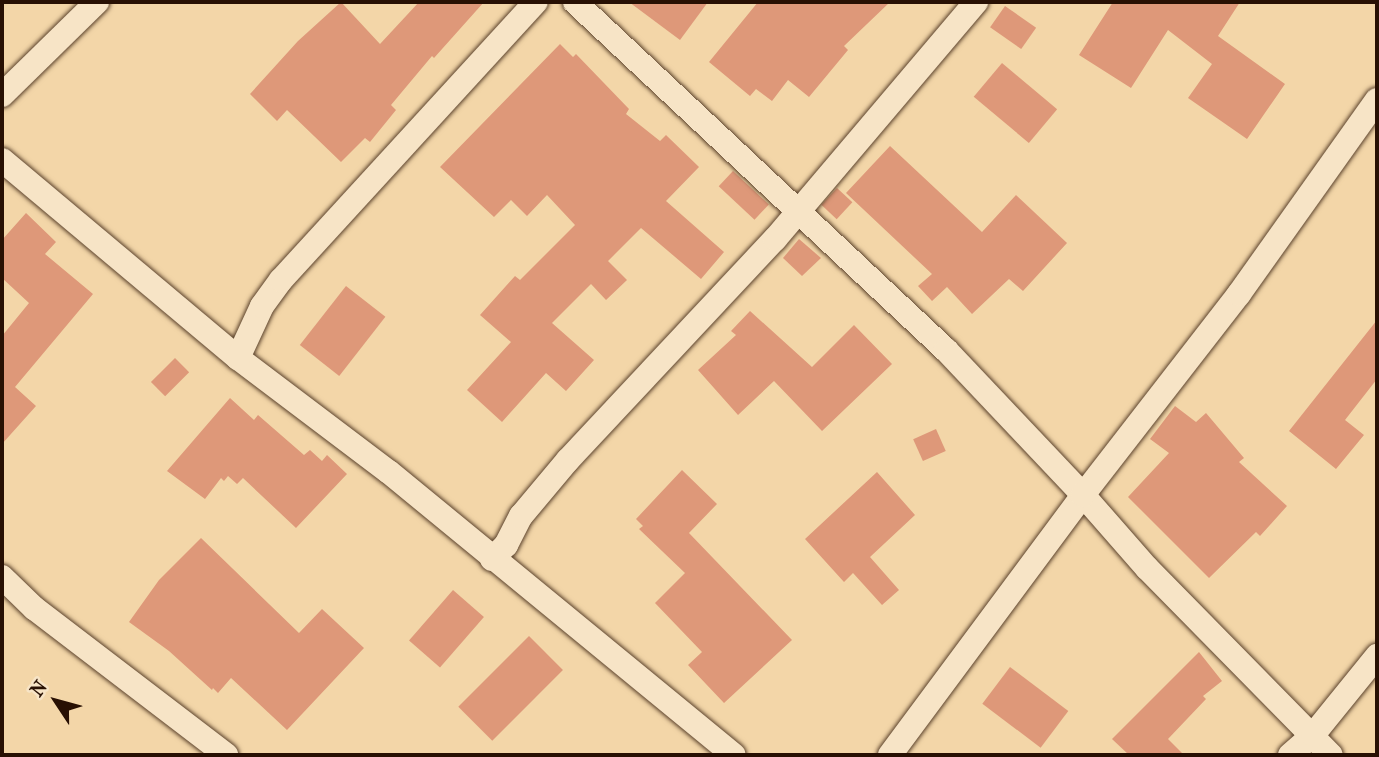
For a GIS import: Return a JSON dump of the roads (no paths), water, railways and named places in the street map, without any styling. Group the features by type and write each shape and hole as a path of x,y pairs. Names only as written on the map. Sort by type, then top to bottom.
{"street":[{"path":"2,95 97,2"},
{"path":"238,358 262,306 281,280 536,2"},
{"path":"575,2 946,349 1083,495 1147,568 1331,755"},
{"path":"492,559 506,545 521,516 568,460 775,239 976,2"},
{"path":"890,755 1083,495 1238,294 1377,100"},
{"path":"2,160 238,358 388,472 734,755"},
{"path":"2,577 34,608 226,755"},
{"path":"1290,755 1313,735 1377,656"}]}
